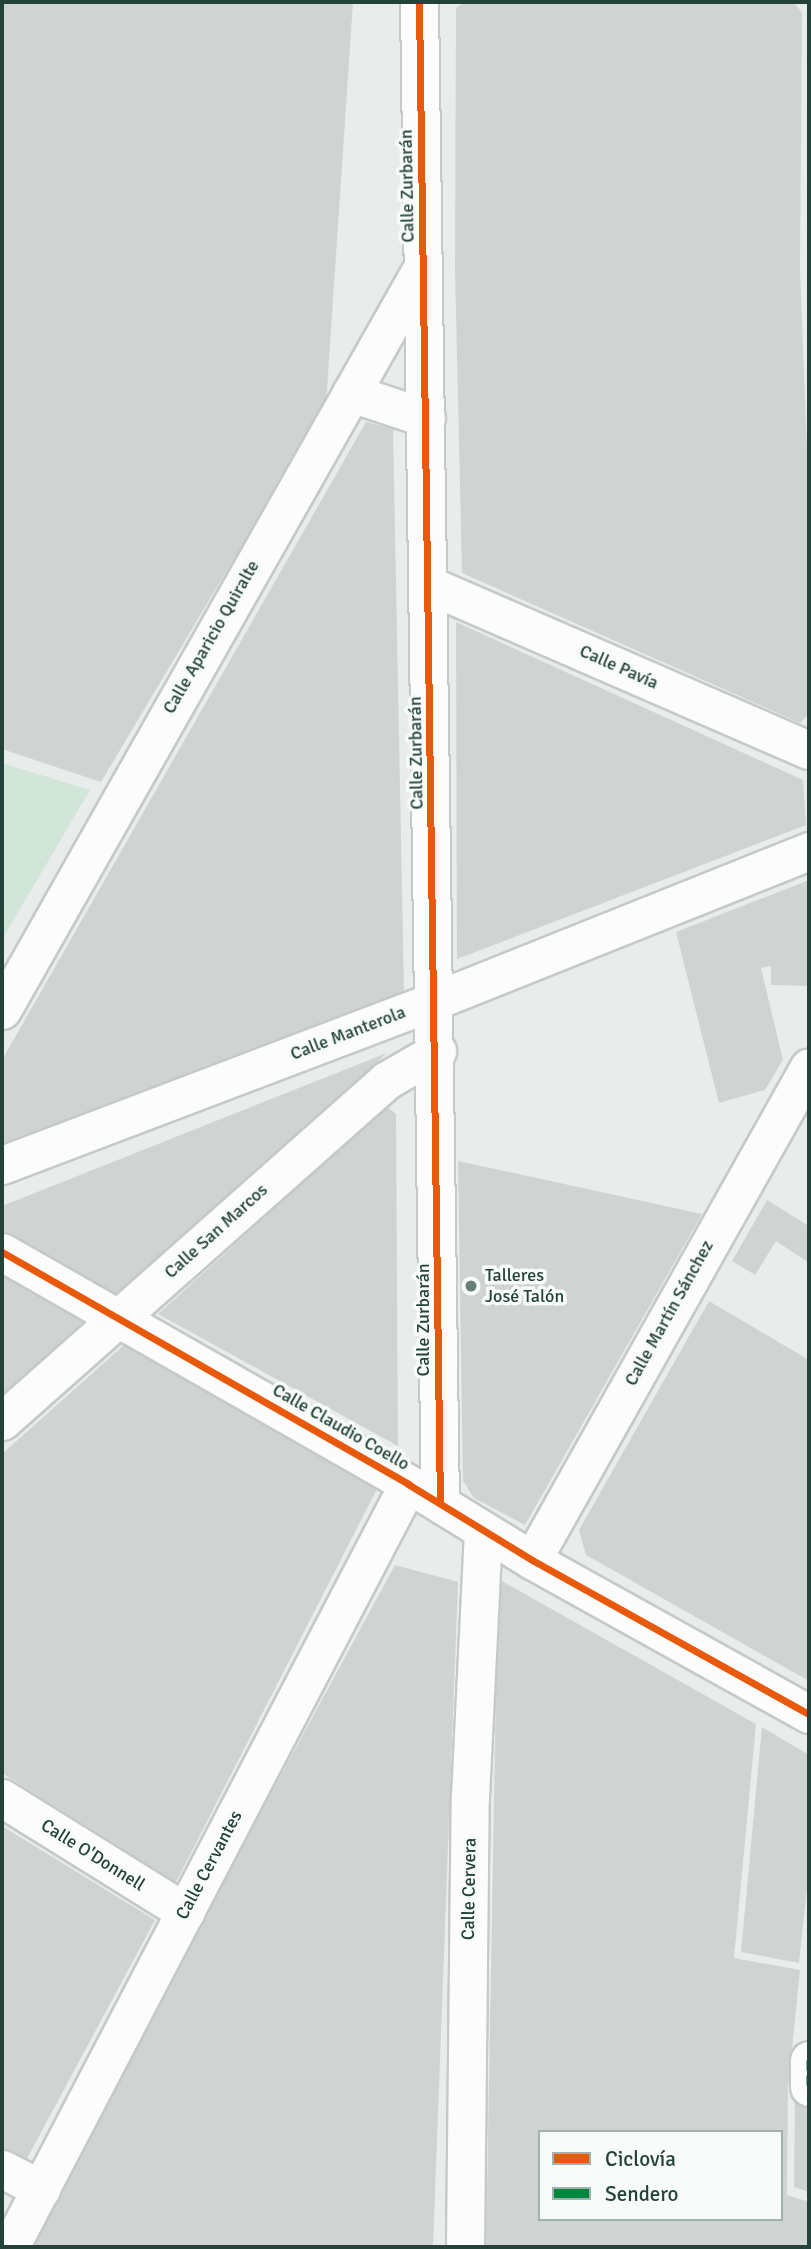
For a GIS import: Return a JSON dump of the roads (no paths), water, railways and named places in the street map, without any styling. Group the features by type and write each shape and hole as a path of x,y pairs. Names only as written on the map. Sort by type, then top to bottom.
{"street":[{"name":"Calle Zurbarán","path":"419,2 434,1001 437,1051 440,1503"},
{"name":"Calle Aparicio Quiralte","path":"2,1010 424,266"},
{"path":"351,393 426,418"},
{"name":"Calle Pavía","path":"429,585 809,750"},
{"name":"Calle Manterola","path":"2,1165 434,1001 809,851"},
{"name":"Calle San Marcos","path":"2,1421 387,1080 437,1051"},
{"name":"Calle Martín Sánchez","path":"532,1560 809,1067"},
{"name":"Calle Claudio Coello","path":"2,1252 120,1317 408,1484 532,1560 809,1714"},
{"name":"Calle Cervantes","path":"10,2247 408,1484"},
{"name":"Calle Cervera","path":"465,2247 470,1797 483,1531"},
{"name":"Calle O'Donnell","path":"2,1798 185,1912"},
{"path":"809,2060 809,2087"},
{"path":"2,2169 41,2189"}],"place":[{"name":"Talleres José Talón","path":"471,1286"}]}
